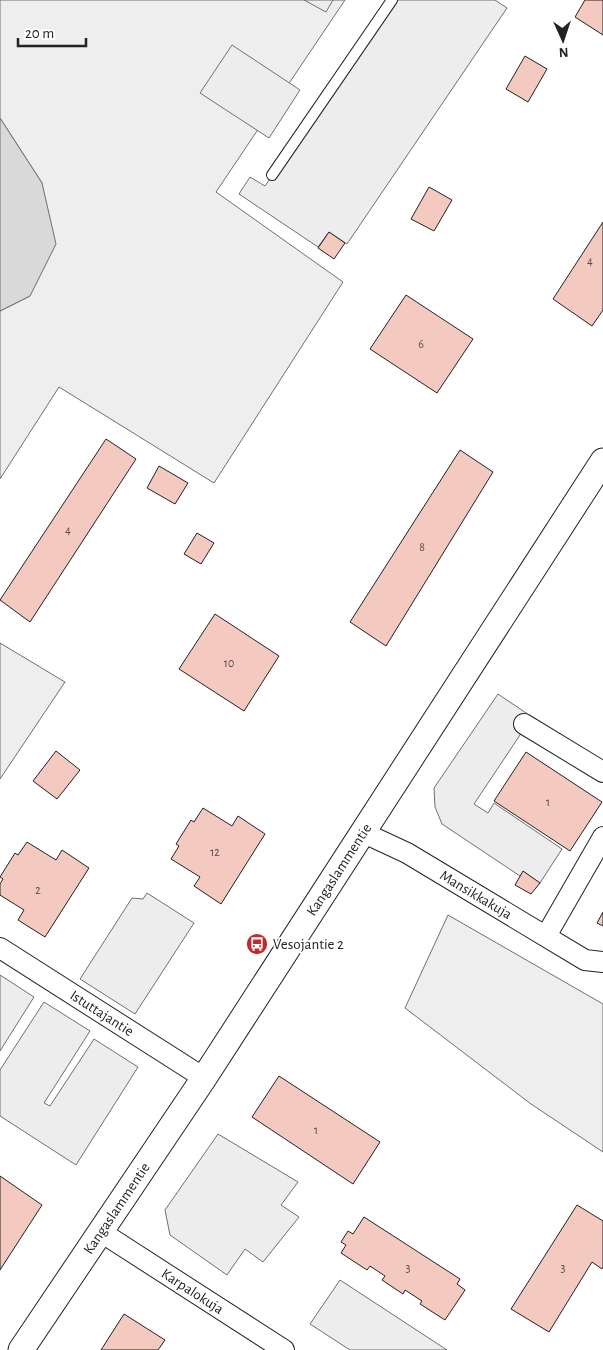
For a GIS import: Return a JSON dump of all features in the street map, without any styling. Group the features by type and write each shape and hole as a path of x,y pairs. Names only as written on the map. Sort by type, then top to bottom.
{"street":[{"name":"Kangaslammentie","path":"21,1350 204,1078 603,461"},
{"path":"524,724 603,772"},
{"name":"Mansikkakuja","path":"364,833 407,853 546,936 594,961"},
{"path":"546,936 603,837"},
{"name":"Istuttajantie","path":"0,948 204,1078"},
{"name":"Karpalokuja","path":"101,1232 284,1350"}],"lane":[{"path":"272,175 392,0"}],"shaded area":[{"path":"0,0 345,0 216,192 343,282 214,483 59,387 0,479 0,311 30,296 42,183 0,118"},
{"path":"304,0 333,0 326,12"},
{"path":"392,0 495,0 507,8 347,244 329,232 318,247 239,194 250,177 265,186"},
{"path":"232,45 300,90 269,138 200,93"},
{"path":"0,118 42,183 56,244 30,296 0,311"},
{"path":"0,643 65,682 0,779"},
{"path":"498,694 532,717 474,804 488,813 494,803 562,849 540,883 524,872 520,876 442,824 435,807 434,788"},
{"path":"147,893 194,923 135,1014 80,979 132,898 143,899"},
{"path":"448,915 603,1004 603,1152 531,1104 405,1008"},
{"path":"0,975 34,997 0,1051"},
{"path":"44,1002 90,1031 44,1103 50,1106 94,1039 138,1067 76,1165 0,1116 0,1070"},
{"path":"218,1134 298,1182 281,1205 299,1217 263,1262 245,1249 227,1275 170,1235 165,1210"},
{"path":"340,1280 447,1350 350,1350 310,1324"}],"building":[{"path":"585,0 603,0 603,35 575,17"},
{"path":"525,56 547,69 528,102 506,89"},
{"path":"429,187 452,200 434,231 411,219"},
{"path":"603,222 603,310 592,326 553,299"},
{"path":"329,232 345,243 334,259 318,248"},
{"path":"406,295 473,339 437,393 370,349"},
{"path":"106,439 136,459 30,622 0,600"},
{"path":"460,450 493,472 386,646 350,622"},
{"path":"159,466 188,483 175,504 147,488"},
{"path":"197,533 214,543 201,564 184,554"},
{"path":"215,614 279,656 244,711 179,669"},
{"path":"56,751 80,770 57,799 33,781"},
{"path":"526,752 602,802 570,851 494,801"},
{"path":"203,808 232,826 238,816 265,834 221,904 194,886 200,877 171,859 179,846 176,844 191,820 194,822"},
{"path":"27,842 56,860 62,850 89,868 45,937 18,920 24,910 0,895 0,884 3,879 0,877 15,853 18,855"},
{"path":"523,871 540,883 531,894 515,885"},
{"path":"603,912 603,926 597,923"},
{"path":"279,1076 380,1142 353,1184 252,1117"},
{"path":"0,1176 42,1205 0,1270"},
{"path":"577,1205 603,1221 603,1267 602,1269 592,1262 549,1332 511,1309"},
{"path":"364,1217 460,1279 457,1284 465,1290 445,1320 420,1304 422,1301 405,1290 403,1294 382,1280 385,1276 370,1266 367,1270 341,1253 346,1245 341,1242 348,1231 353,1234"},
{"path":"124,1314 165,1340 158,1350 101,1350"}],"place":[{"name":"Vesojantie 2","path":"257,944"}]}
